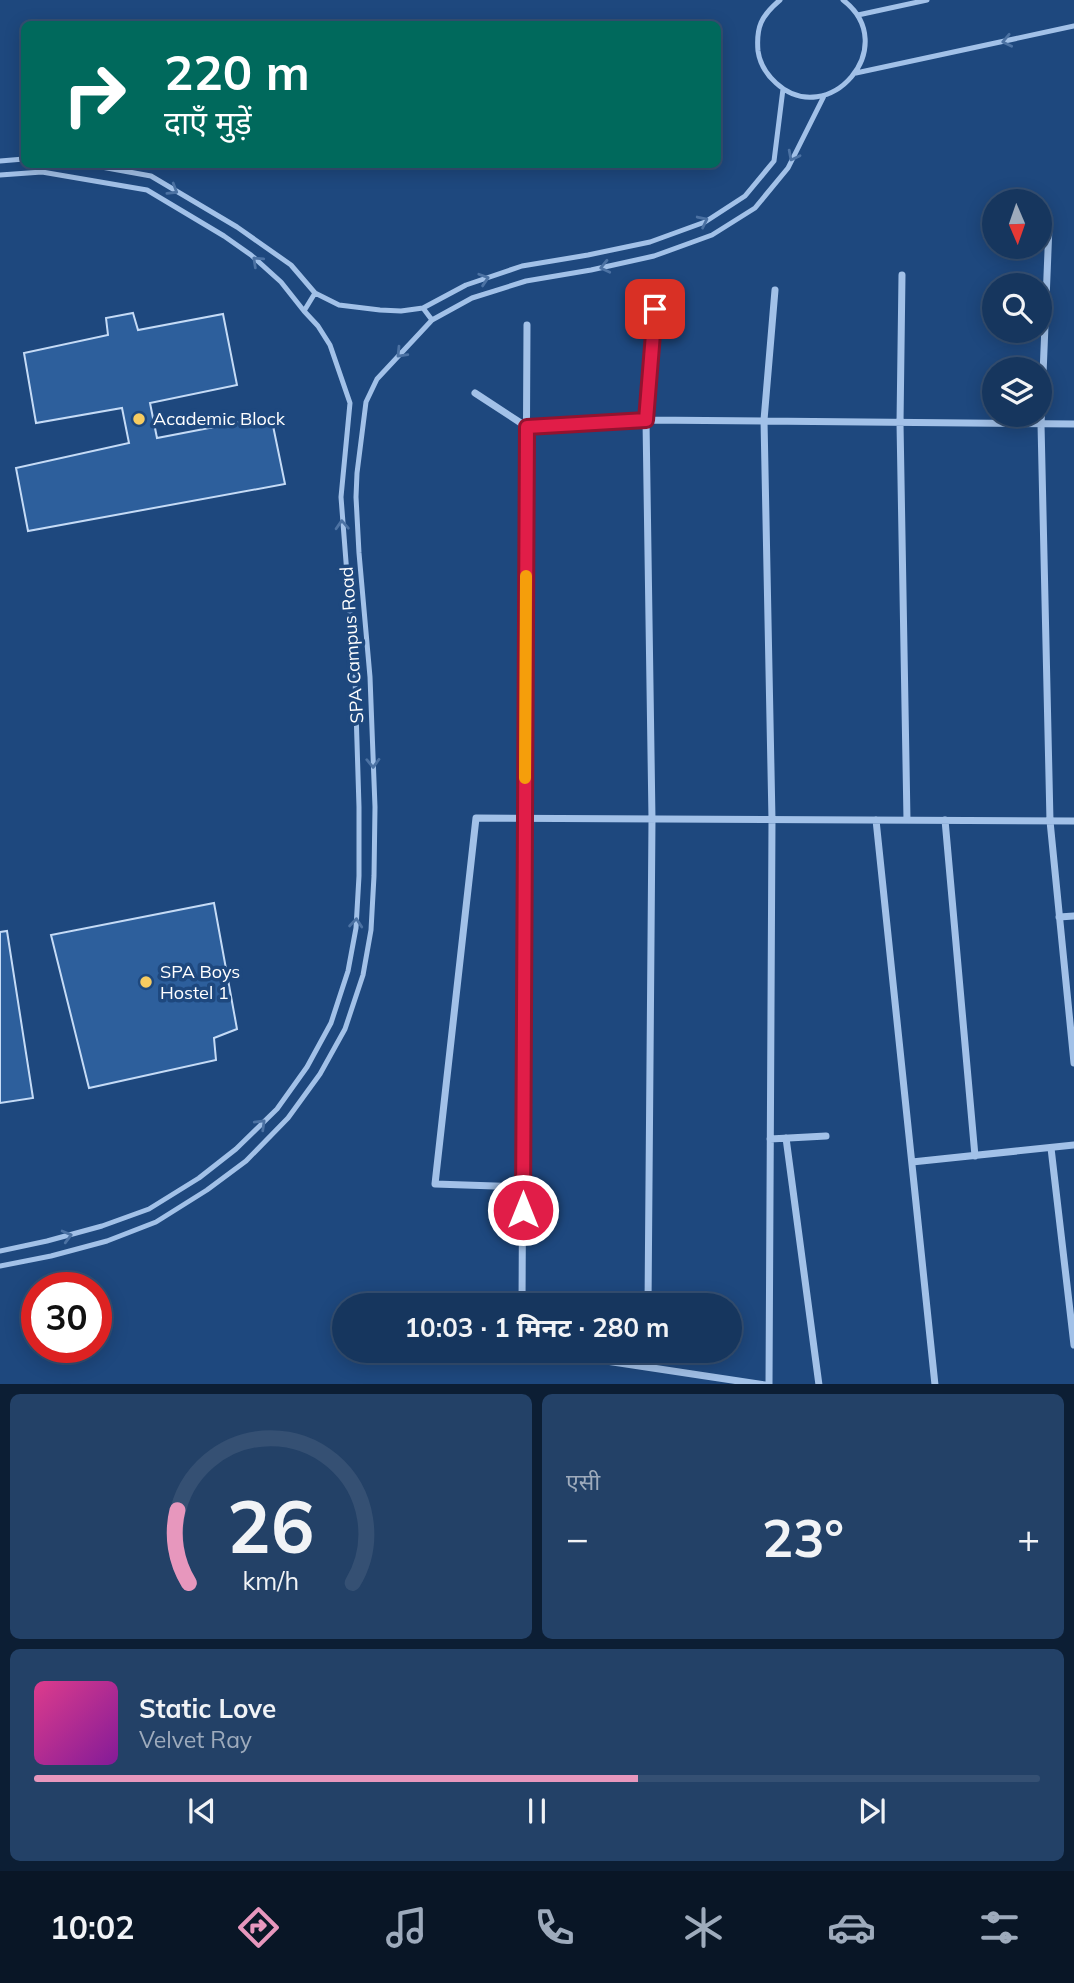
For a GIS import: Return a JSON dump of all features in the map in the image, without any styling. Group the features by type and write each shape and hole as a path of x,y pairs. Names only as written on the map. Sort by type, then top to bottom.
{"street":[{"path":"1044,357 1048,259"},
{"path":"902,275 901,423 907,820"},
{"path":"621,1363 767,1384 772,820 764,421 775,290"},
{"path":"648,1293 652,819 646,420 655,309"},
{"path":"523,1293 527,325"},
{"path":"475,393 527,427 646,420 982,424"},
{"path":"1052,424 1074,424"},
{"path":"1041,427 1050,821 1074,1063"},
{"path":"523,1186 435,1184 476,818 1074,821"},
{"path":"876,820 935,1384"},
{"path":"944,820 975,1156"},
{"path":"1059,917 1074,916"},
{"path":"771,1139 826,1136"},
{"path":"786,1138 819,1384"},
{"path":"912,1162 1074,1145"},
{"path":"1051,1148 1074,1346"}],"lane":[{"path":"780,0 767,11 760,24 757,37 759,61 767,75 783,89 805,97 824,96 847,84 856,73 865,49 865,36 858,15 843,0"},
{"path":"858,15 927,0"},
{"path":"856,73 1074,26"},
{"path":"107,168 151,176 237,227 291,265 315,293 339,305 401,311 423,308 466,285 522,266 650,242 705,222 745,196 774,161 783,89"},
{"name":"SPA Campus Road","path":"0,1266 107,1241 156,1223 207,1190 246,1161 288,1118 320,1074 345,1029 363,975 371,930 374,877 370,677 356,497 366,402 377,379 432,320 472,298 526,281 654,256 712,235 755,208 788,168 824,96"},
{"path":"0,161 21,159"},
{"path":"0,176 42,172 146,190 251,255 281,282 330,345 350,403 341,497 355,678 359,807 356,928 350,960 331,1023 307,1067 277,1109 236,1149 199,1178 149,1209 102,1226 0,1251"},
{"path":"304,311 315,293"},
{"path":"423,308 432,320"},
{"path":"350,403 358,405 366,402"}],"building":[{"name":"Academic Block","path":"133,313 138,330 223,314 237,385 150,403 157,438 271,416 285,484 28,531 16,468 129,443 122,408 36,423 24,353 108,335 106,318"},
{"name":"SPA Boys Hostel 1","path":"214,903 237,1029 214,1038 216,1060 89,1088 51,935"},
{"path":"7,931 33,1098 0,1103 0,932"}],"slow traffic":[{"path":"525,778 526,576"}],"place":[{"name":"Academic Block","path":"139,419"},
{"name":"SPA Boys Hostel 1","path":"146,982"}],"route":[{"path":"523,1210 527,427 646,420 655,309"}]}
